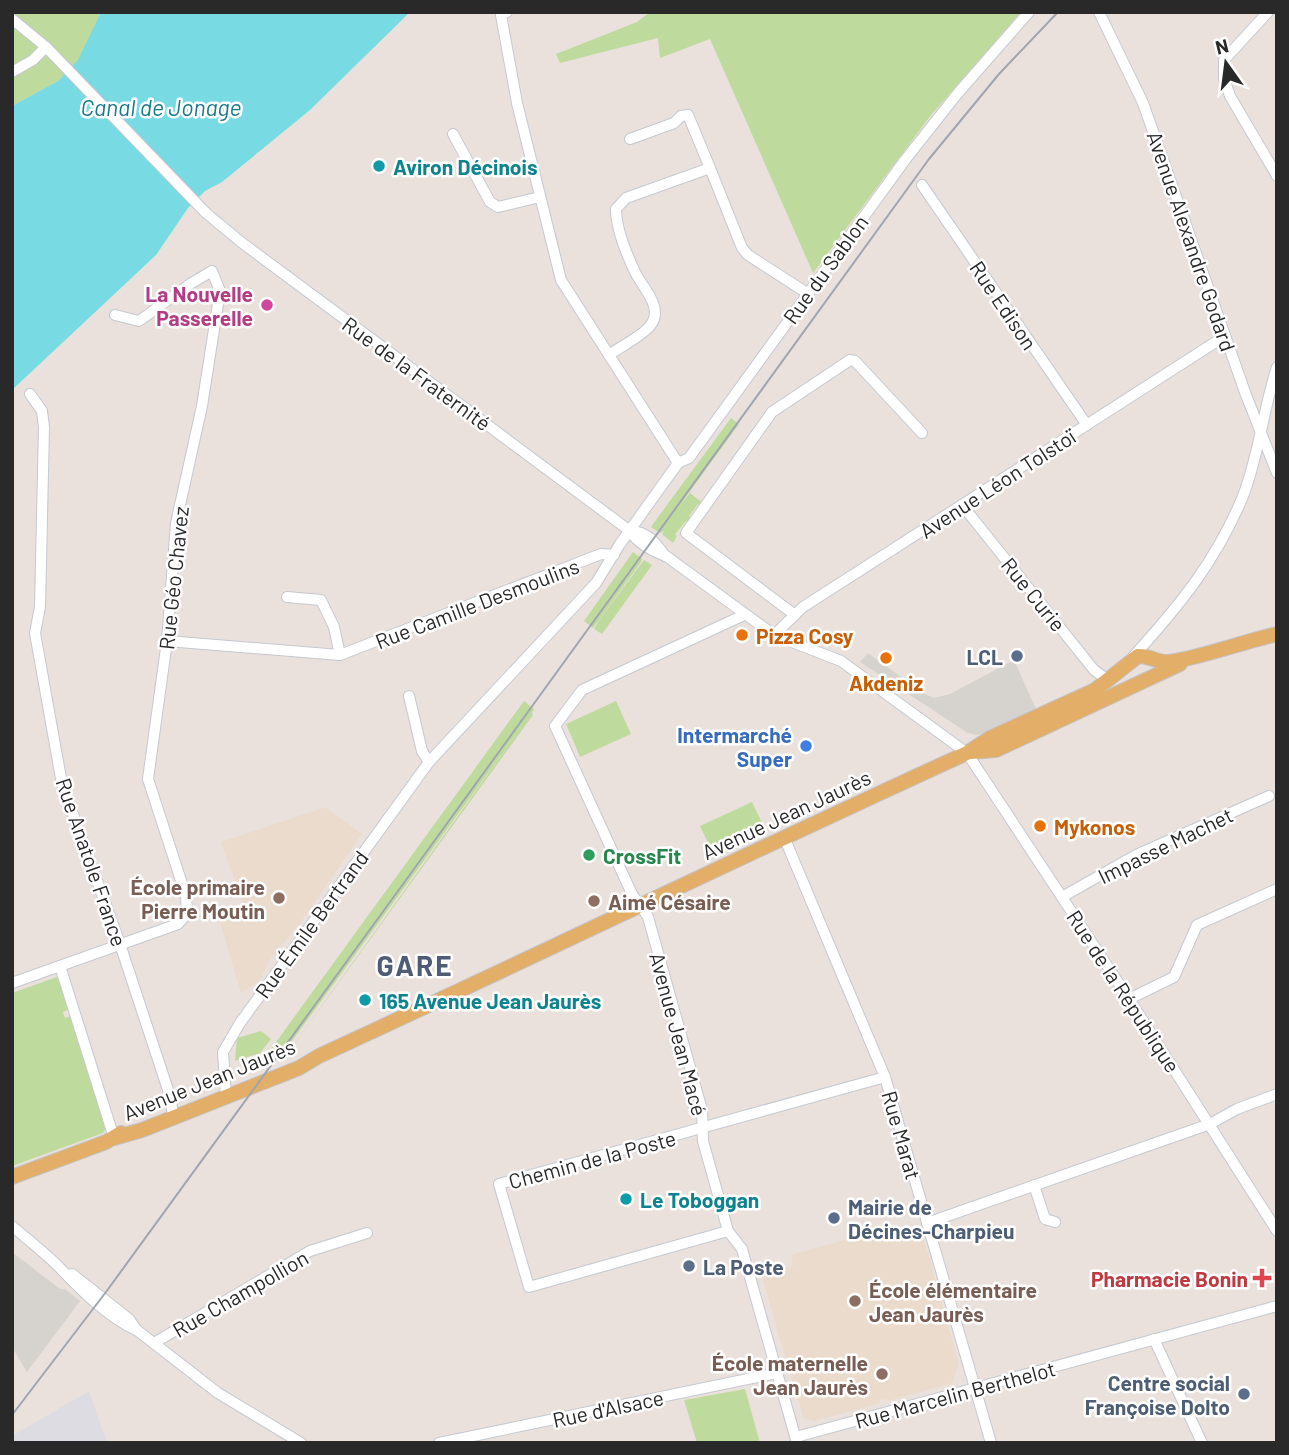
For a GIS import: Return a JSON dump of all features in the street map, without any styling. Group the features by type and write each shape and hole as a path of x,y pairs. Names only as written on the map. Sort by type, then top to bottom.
{"main road":[{"name":"Avenue Jean Jaurès","path":"12,1177 319,1056 967,753 990,738 1095,690 1132,658 1143,655 1151,660 1171,662 1277,634"},
{"name":"Avenue Jean Jaurès","path":"967,753 996,750 1193,656"},
{"path":"1145,680 1153,670 1151,660"}],"street":[{"path":"507,12 501,15 517,103 561,280 678,463"},
{"name":"Rue du Sablon","path":"630,531 678,463 689,458 905,160 958,93 1029,12"},
{"name":"Avenue Alexandre Godard","path":"1100,12 1143,103 1225,336 1277,473"},
{"path":"1268,12 1224,60 1224,79 1230,96 1277,176"},
{"name":"Rue de la Fraternité","path":"12,19 46,47 206,213 297,285 630,531 634,539 650,550 666,556 774,635 841,661 967,753"},
{"path":"12,72 33,60 46,47"},
{"path":"630,139 688,115 742,248 748,255 807,293"},
{"path":"453,134 490,202 498,207 540,197"},
{"path":"609,355 650,326 655,315 653,302 635,272 616,222 616,208 626,198 710,168"},
{"name":"Rue Edison","path":"922,185 1087,425"},
{"name":"Rue Géo Chavez","path":"115,315 139,321 212,271 220,291 202,406 176,523 167,641 148,779 186,896 187,914 178,924 120,944"},
{"name":"Avenue Léon Tolstoï","path":"774,635 803,607 1225,336"},
{"path":"795,615 686,533 772,412 850,360 855,361 922,433"},
{"path":"1132,658 1195,586 1212,558 1242,497 1252,469 1277,367"},
{"name":"Rue Anatole France","path":"30,394 42,411 44,427 40,607 35,633 62,784 120,944 173,1113"},
{"name":"Rue Curie","path":"962,505 1094,670 1108,680"},
{"name":"Rue Émile Bertrand","path":"225,1092 223,1052 240,1023 429,762 596,583 630,531"},
{"name":"Rue Camille Desmoulins","path":"167,641 340,656 601,555 614,555"},
{"path":"287,597 321,600 334,628 340,656"},
{"name":"Avenue Jean Macé","path":"744,615 582,690 555,726 627,883 648,917 702,1110 703,1142 728,1231 742,1249 797,1440"},
{"path":"1151,660 1152,638"},
{"path":"408,696 422,751 429,762"},
{"name":"Rue de la République","path":"967,753 1277,1231"},
{"name":"Impasse Machet","path":"1062,897 1136,855 1269,796"},
{"name":"Rue Marat","path":"784,837 885,1077 991,1443"},
{"path":"1129,999 1174,977 1197,925 1277,889"},
{"path":"12,983 120,944"},
{"path":"60,966 114,1138"},
{"path":"703,1128 885,1077"},
{"path":"927,1223 1210,1124 1237,1109 1277,1094"},
{"name":"Chemin de la Poste","path":"703,1128 499,1184 529,1287 728,1231"},
{"path":"1034,1185 1045,1219 1055,1222"},
{"path":"12,1226 56,1265 78,1277 123,1314 138,1331 218,1393 301,1443"},
{"name":"Rue Champollion","path":"154,1343 310,1251 367,1233"},
{"name":"Rue Marcelin Berthelot","path":"797,1440 1277,1306"},
{"path":"1154,1339 1202,1443"},
{"name":"Rue d'Alsace","path":"439,1443 777,1373"}],"shaded area":[{"path":"868,653 934,698 950,694 1014,660 1036,709 984,734 966,732 860,662"},
{"name":"École primaire Pierre Moutin","path":"325,807 362,834 306,915 269,961 260,981 241,993 220,922 246,912 221,842"},
{"name":"École élémentaire Jean Jaurès","path":"887,1228 890,1238 921,1229 959,1364 952,1383 888,1401 880,1400 880,1403 814,1421 806,1419 803,1417 761,1274 793,1265 791,1255"},
{"path":"12,1252 80,1301 27,1372 12,1347"},
{"path":"89,1391 107,1443 12,1443 12,1436"}],"green space":[{"path":"12,12 101,12 79,60 58,81 12,106"},
{"path":"650,12 1021,12 931,115 813,273 710,39 660,58 658,38 560,63 556,54 637,22"},
{"path":"731,418 739,424 677,509 690,493 703,503 698,504 689,516 691,519 675,534 677,536 673,543 662,534 664,531 660,533 651,527"},
{"path":"633,552 642,559 641,562 593,628 584,621"},
{"path":"644,560 652,565 602,634 594,629 599,620"},
{"path":"524,701 534,709 533,715 284,1058 524,724 281,1056 271,1049"},
{"path":"616,701 631,734 580,757 566,724"},
{"path":"752,802 763,825 711,849 700,826"},
{"path":"57,977 69,1009 63,1012 65,1018 71,1016 105,1129 103,1133 12,1166 12,993"},
{"path":"261,1031 271,1039 260,1053 235,1061 237,1038"},
{"path":"745,1389 760,1443 697,1443 684,1400"}],"water":[{"name":"Canal de Jonage","path":"101,12 410,12 310,110 222,182 205,191 188,208 156,255 12,390 12,106 58,81 78,60"}],"tram line":[{"path":"12,1415 106,1292 929,159 999,74 1058,12"}],"place":[{"name":"Aviron Décinois","path":"379,166"},
{"name":"La Nouvelle Passerelle","path":"267,305"},
{"name":"Pizza Cosy","path":"742,635"},
{"name":"LCL","path":"1017,656"},
{"name":"Akdeniz","path":"886,658"},
{"name":"Intermarché Super","path":"806,746"},
{"name":"Mykonos","path":"1040,826"},
{"name":"CrossFit","path":"589,855"},
{"name":"École primaire Pierre Moutin","path":"279,898"},
{"name":"Aimé Césaire","path":"594,901"},
{"name":"165 Avenue Jean Jaurès","path":"365,1000"},
{"name":"Le Toboggan","path":"626,1199"},
{"name":"Mairie de Décines-Charpieu","path":"834,1218"},
{"name":"La Poste","path":"689,1266"},
{"name":"Pharmacie Bonin","path":"1262,1278"},
{"name":"École élémentaire Jean Jaurès","path":"855,1301"},
{"name":"École maternelle Jean Jaurès","path":"882,1374"},
{"name":"Centre social Françoise Dolto","path":"1244,1394"}],"district":[{"name":"GARE","path":"415,965"}]}
